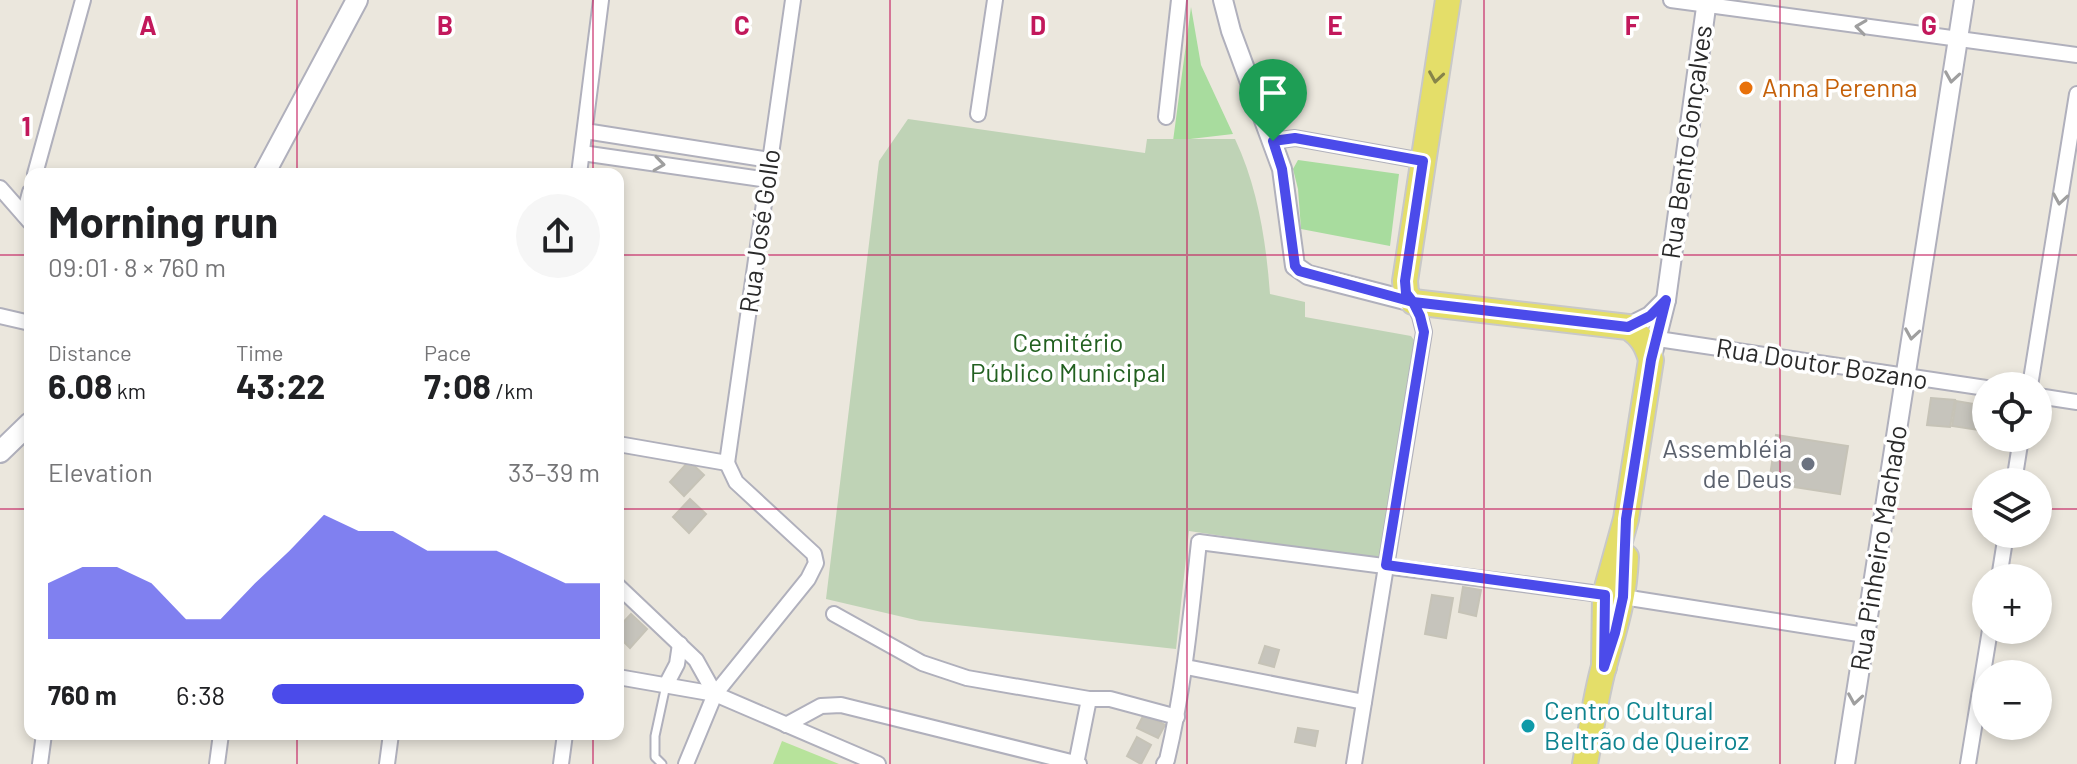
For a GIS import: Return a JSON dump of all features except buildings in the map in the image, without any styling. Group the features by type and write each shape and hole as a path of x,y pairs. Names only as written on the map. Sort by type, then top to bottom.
{"main road":[{"path":"267,168 357,0"},
{"path":"1448,0 1405,281 1406,293 1413,302 1628,327 1638,334 1648,351 1654,350"},
{"name":"Rua Bento Gonçalves","path":"1585,764 1604,667 1615,633 1614,596 1654,350"},
{"path":"0,452 24,429"}],"street":[{"path":"37,168 83,0"},
{"path":"580,168 601,0"},
{"name":"Rua José Gollo","path":"727,463 793,0"},
{"path":"978,114 995,0"},
{"path":"1166,117 1179,0"},
{"path":"1223,0 1231,31 1282,169 1295,266 1299,271 1413,302 1424,332 1354,764"},
{"path":"1671,0 1706,2 2077,55"},
{"name":"Rua Pinheiro Machado","path":"1845,764 1964,0"},
{"name":"Rua Bento Gonçalves","path":"1654,350 1666,300 1706,2"},
{"path":"2032,372 2077,94"},
{"path":"585,131 770,160"},
{"path":"1273,141 1295,138 1423,161"},
{"path":"582,153 768,180"},
{"path":"2,192 24,216"},
{"path":"1628,327 1650,316 1666,300"},
{"path":"0,316 24,322"},
{"name":"Rua Doutor Bozano","path":"1654,350 1972,386"},
{"path":"2052,398 2077,402"},
{"path":"624,445 727,463 736,482 814,554 816,563 808,579 715,694 686,764"},
{"path":"1164,764 1186,667 1199,542 1614,596 1865,635"},
{"path":"624,592 696,660 715,694"},
{"path":"834,614 922,663 967,678 1089,699 1110,699 1177,717"},
{"path":"666,685 677,664 680,644"},
{"path":"1968,764 1988,644"},
{"path":"1186,667 1364,702"},
{"path":"624,678 715,694 878,764"},
{"path":"786,725 821,706 841,705 1077,764 1089,699"},
{"path":"40,764 43,740"},
{"path":"217,764 220,740"},
{"path":"387,764 390,740"},
{"path":"561,764 564,740"}],"lane":[{"path":"662,764 655,757 655,736 666,685"}],"green space":[{"path":"1191,7 1201,65 1233,134 1173,141"},
{"name":"Cemitério Público Municipal","path":"908,119 1145,153 1147,139 1235,139 1250,176 1260,215 1270,294 1305,302 1305,317 1411,336 1414,340 1379,559 1189,531 1176,649 920,621 826,599 879,161"},
{"path":"1298,160 1399,174 1390,246 1301,229 1293,169"},
{"path":"782,741 839,764 773,764"}],"place":[{"name":"Anna Perenna","path":"1746,88"},
{"name":"Assembléia de Deus","path":"1808,464"},
{"name":"Centro Cultural Beltrão de Queiroz","path":"1528,726"}],"route":[{"path":"1273,141 1282,169 1295,266 1299,271 1413,302 1420,316 1424,332 1386,565 1605,595 1604,667 1623,597 1626,519 1651,360 1666,300 1650,316 1628,327 1413,302 1406,293 1405,281 1423,161 1295,138 1273,141"}]}
